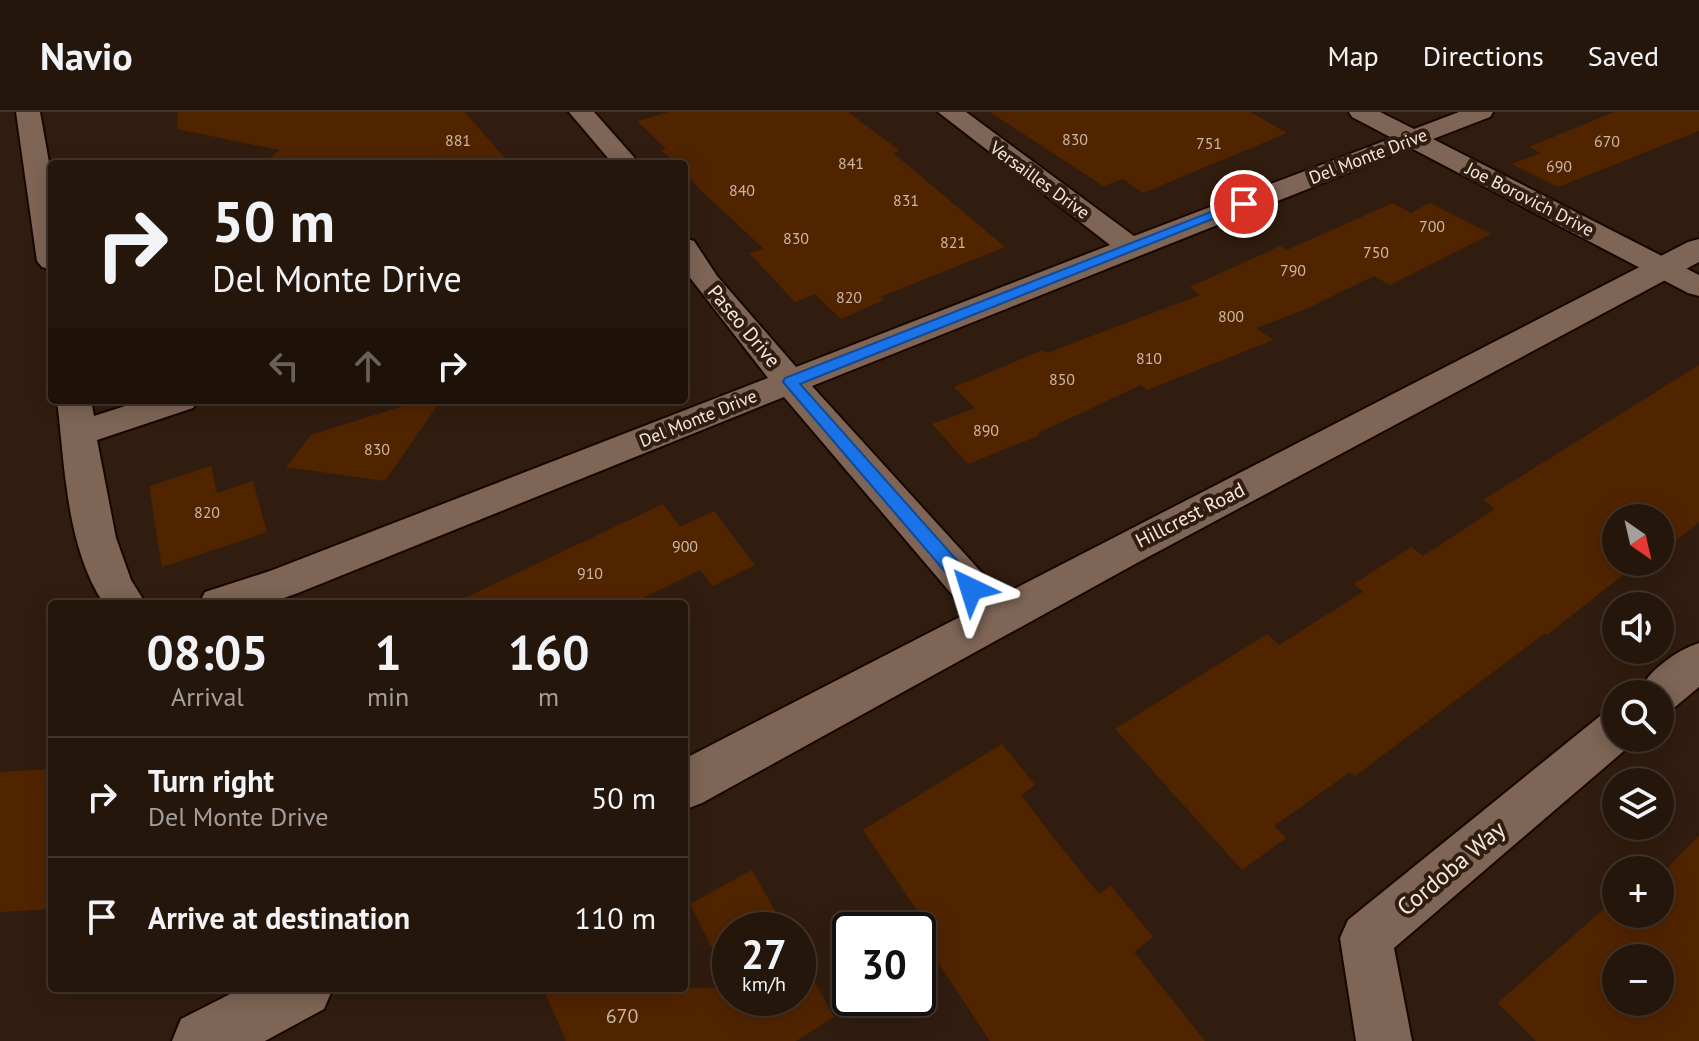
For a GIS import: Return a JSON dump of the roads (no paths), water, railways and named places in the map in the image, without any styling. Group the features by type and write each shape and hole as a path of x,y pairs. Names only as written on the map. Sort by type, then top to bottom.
{"street":[{"path":"28,112 48,205"},
{"path":"581,112 623,160"},
{"name":"Versailles Drive","path":"950,112 1131,247"},
{"name":"Joe Borovich Drive","path":"1361,112 1412,139 1688,268"},
{"name":"Del Monte Drive","path":"230,600 1481,112"},
{"name":"Paseo Drive","path":"688,253 706,281 790,382 998,619"},
{"name":"Hillcrest Road","path":"688,784 1120,552 1688,268"},
{"path":"123,600 115,590 101,556 77,416 155,404"},
{"path":"1674,682 1699,661"},
{"name":"Cordoba Way","path":"1384,1041 1366,938 1602,742"},
{"path":"203,1041 295,992"}]}
